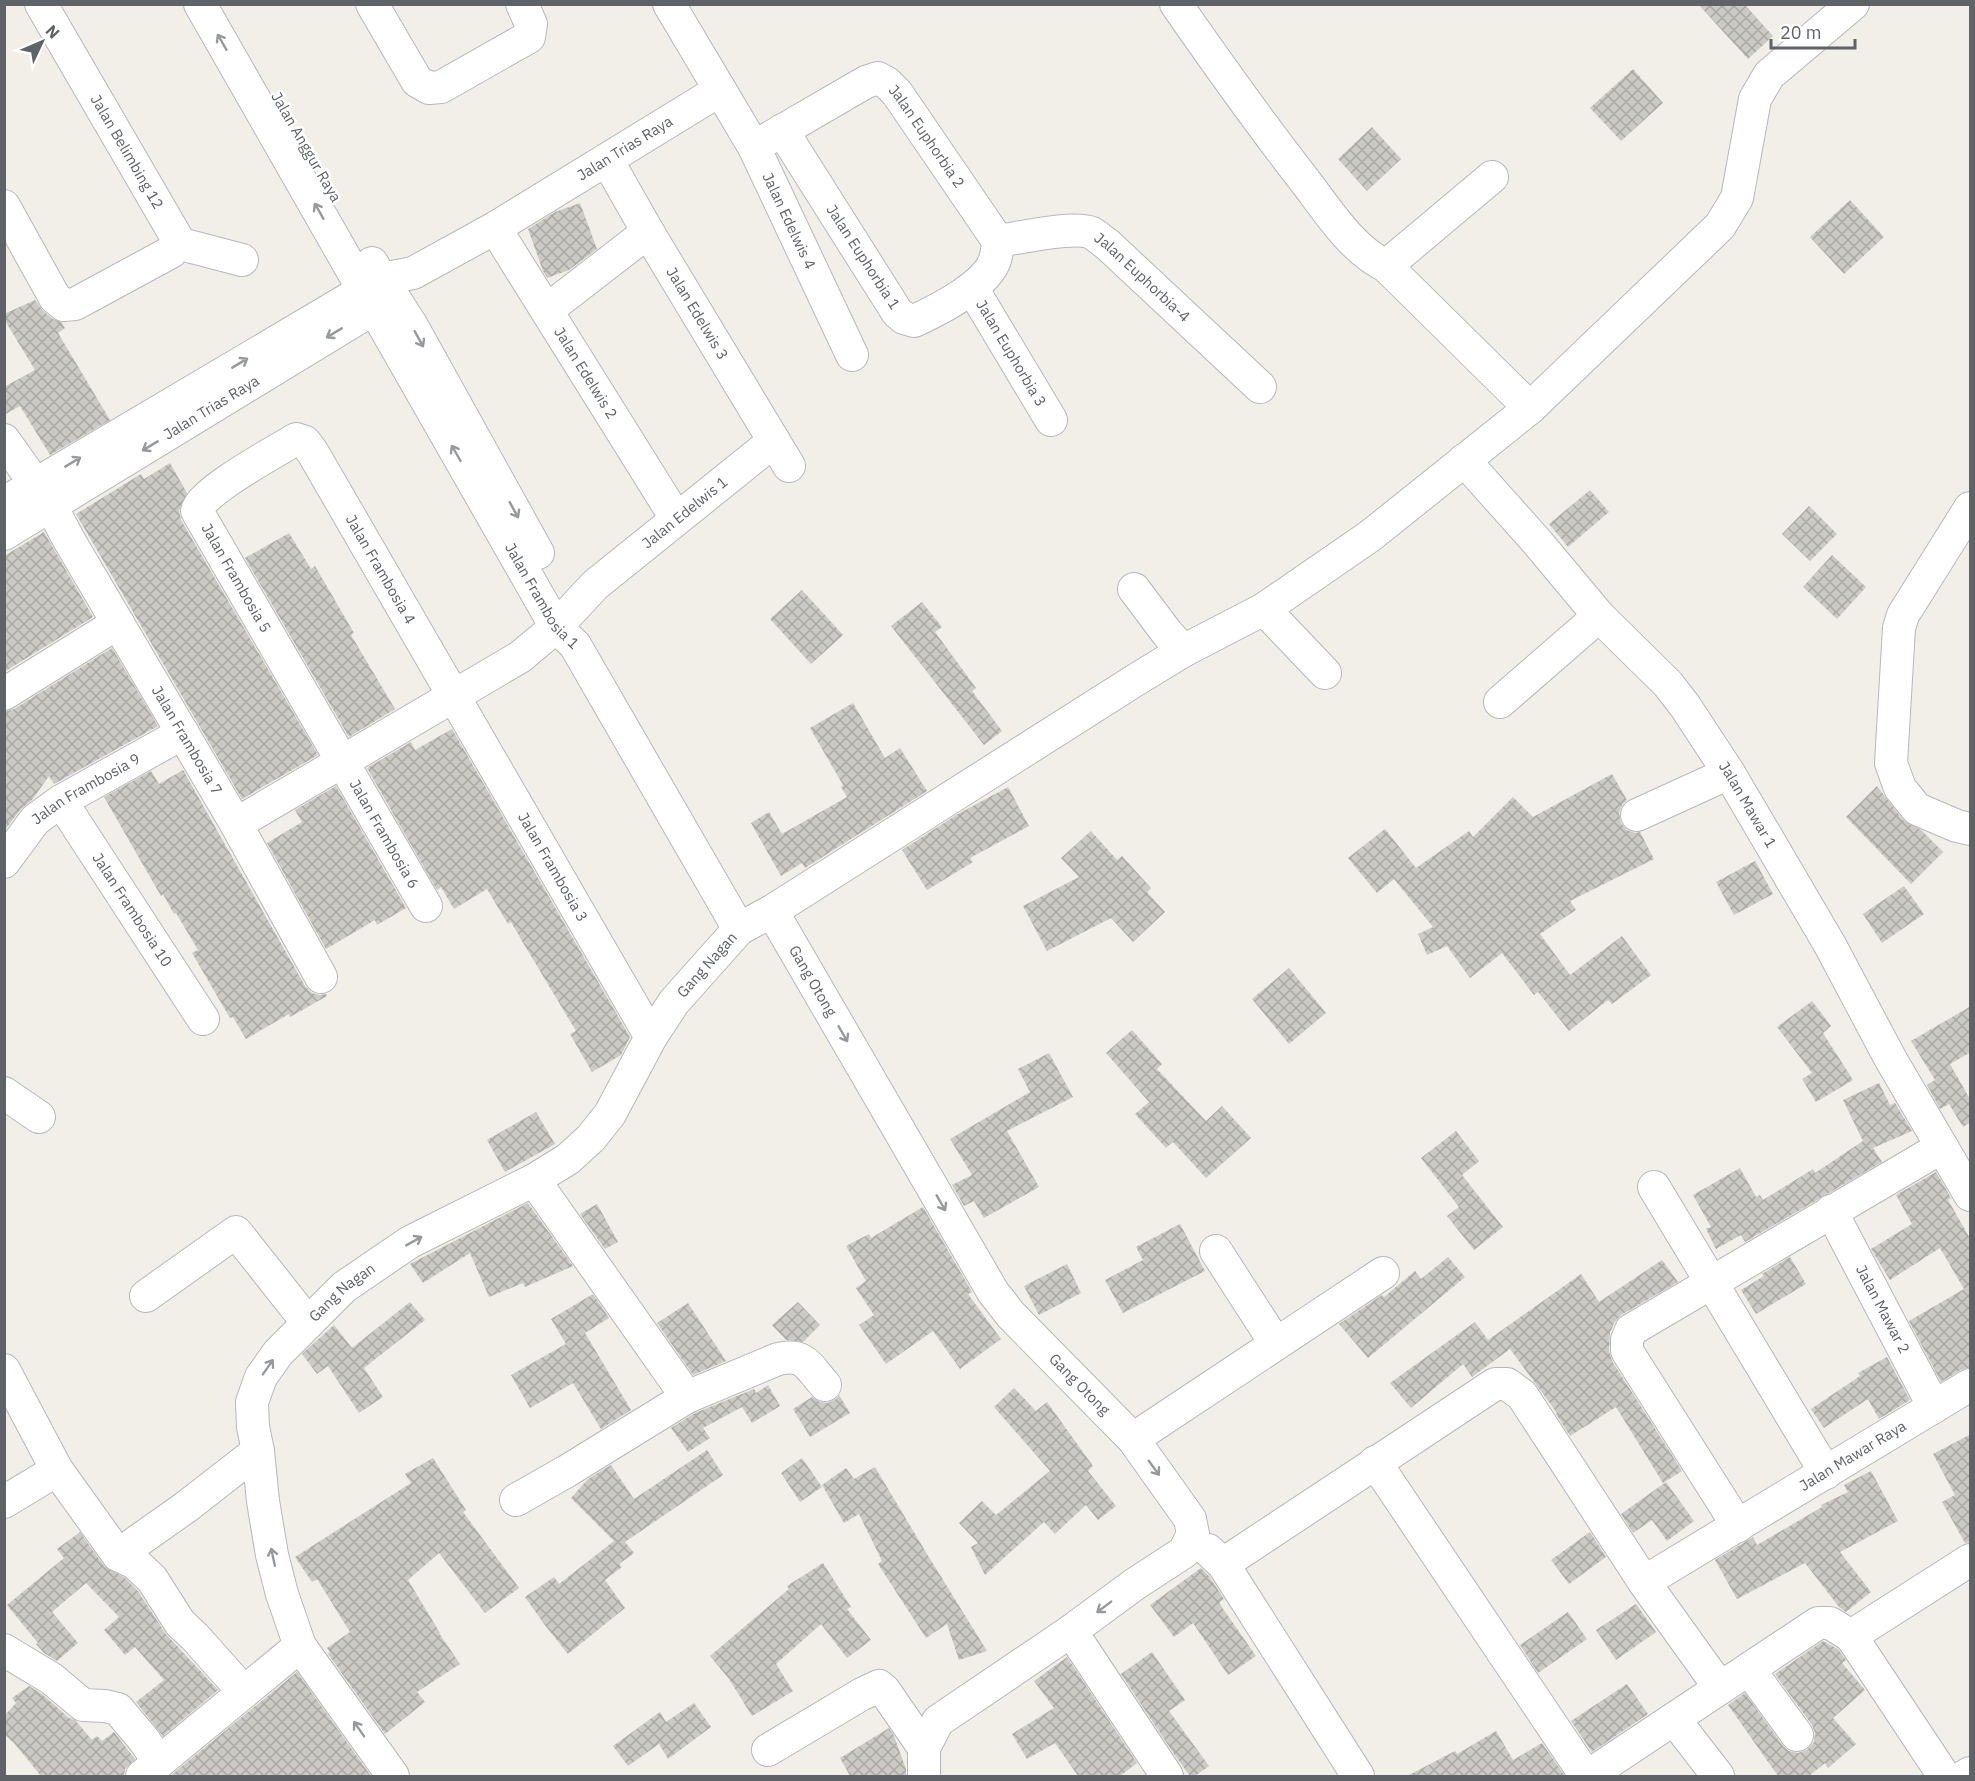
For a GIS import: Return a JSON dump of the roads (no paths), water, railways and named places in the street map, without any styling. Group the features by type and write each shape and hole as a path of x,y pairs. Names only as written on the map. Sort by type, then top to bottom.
{"street":[{"name":"Jalan Belimbing 12","path":"41,4 177,238 177,243"},
{"name":"Jalan Anggur Raya","path":"200,4 386,290"},
{"name":"Jalan Anggur Raya","path":"224,4 386,290"},
{"path":"372,4 417,81 429,88 441,87 529,37 531,24 522,4"},
{"path":"669,4 720,90"},
{"path":"1176,4 1237,91 1321,201 1365,253 1386,266 1530,408"},
{"name":"Gang Nagan","path":"393,1776 300,1646 282,1594 272,1555 258,1451 252,1427 252,1402 261,1377 278,1353 344,1287 410,1242 534,1180 568,1159 591,1138 610,1114 651,1037 674,1002 739,929 772,911 1183,651 1264,609 1370,536 1530,408 1720,226 1737,198 1755,99 1769,75 1853,4"},
{"name":"Jalan Euphorbia 2","path":"754,147 866,82 878,78 897,93 998,241"},
{"name":"Jalan Trias Raya","path":"4,534 43,496 386,290 495,228 720,90"},
{"name":"Jalan Edelwis 4","path":"720,90 754,147 852,355"},
{"name":"Jalan Euphorbia 1","path":"782,130 897,312 904,318 914,321 972,288"},
{"name":"Jalan Edelwis 3","path":"607,160 781,453"},
{"path":"1386,266 1492,177"},
{"path":"4,206 55,298 64,305 75,304 171,252 177,243 242,260"},
{"name":"Jalan Edelwis 2","path":"495,228 676,518"},
{"path":"547,310 648,232"},
{"name":"Jalan Euphorbia-4","path":"998,241 1060,232 1091,233 1107,244 1260,387"},
{"path":"972,288 987,273 996,259 998,241"},
{"name":"Jalan Euphorbia 3","path":"972,288 1051,420"},
{"name":"Jalan Frambosia 1","path":"386,290 412,326 567,627 739,929"},
{"name":"Jalan Frambosia 7","path":"4,440 43,496 183,733 321,977"},
{"name":"Jalan Frambosia 5","path":"304,442 296,440 218,487 201,501 197,511 342,761"},
{"name":"Jalan Frambosia 4","path":"304,442 313,453 453,698"},
{"name":"Jalan Edelwis 1","path":"236,824 453,698 567,627 595,585 676,518 781,453"},
{"name":"Jalan Mawar 1","path":"1464,460 1599,616 1668,684 1685,706 1729,773 1830,945 1890,1058 1971,1195"},
{"name":"Jalan Trias Raya","path":"4,503 43,496"},
{"path":"1971,508 1903,615 1899,628 1891,763 1900,788 1917,808 1957,826 1971,829"},
{"path":"1134,589 1183,651"},
{"path":"1264,609 1325,673"},
{"path":"1500,702 1599,616"},
{"path":"4,694 118,623"},
{"name":"Jalan Frambosia 3","path":"453,698 651,1037"},
{"name":"Jalan Frambosia 9","path":"4,862 35,820 61,801 183,733"},
{"name":"Jalan Frambosia 6","path":"342,761 426,906"},
{"path":"1637,815 1729,773"},
{"name":"Jalan Frambosia 10","path":"61,801 203,1019"},
{"name":"Gang Otong","path":"772,911 993,1292 1011,1315 1133,1439 1190,1519 1193,1534"},
{"path":"4,1093 39,1117"},
{"path":"1738,1526 1627,1351 1627,1340 1631,1330 1942,1147"},
{"path":"534,1180 687,1397"},
{"path":"1654,1187 1826,1473"},
{"name":"Jalan Mawar 2","path":"1831,1211 1934,1407"},
{"path":"146,1296 236,1232 308,1323"},
{"path":"1216,1251 1276,1344"},
{"path":"1133,1439 1383,1273"},
{"path":"516,1500 687,1397 778,1359 791,1356 801,1358 825,1384"},
{"path":"4,1370 57,1470 118,1555 135,1563 152,1579 180,1623 244,1692"},
{"path":"1223,1564 1495,1384 1507,1384 1522,1395 1644,1582 1720,1688"},
{"name":"Jalan Mawar Raya","path":"1644,1582 1971,1385"},
{"path":"118,1555 186,1507 258,1451"},
{"path":"1376,1462 1587,1776 1818,1623 1830,1623 1851,1636 1944,1776"},
{"path":"4,1502 57,1470"},
{"path":"924,1762 938,1720 1184,1552 1193,1534 1223,1564 1358,1776"},
{"path":"1851,1636 1971,1560"},
{"path":"1071,1631 1167,1776"},
{"path":"4,1650 52,1679 82,1705 118,1709 144,1740 151,1769 300,1646"},
{"path":"1749,1669 1797,1735"},
{"path":"768,1750 879,1686 884,1690 924,1762"},
{"path":"1674,1719 1718,1776"},
{"path":"1965,1776 1971,1773"}]}
